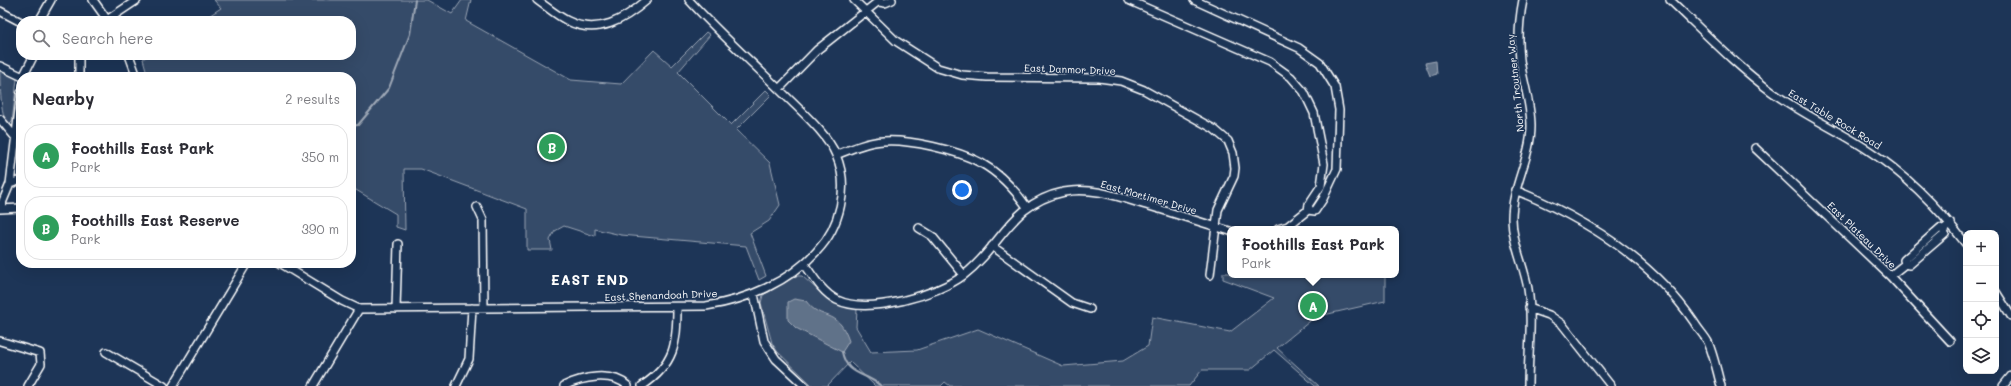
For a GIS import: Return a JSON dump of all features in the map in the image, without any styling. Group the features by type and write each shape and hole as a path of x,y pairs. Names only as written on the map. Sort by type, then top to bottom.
{"street":[{"path":"42,16 51,0"},
{"path":"93,0 105,16"},
{"path":"114,16 137,0"},
{"path":"537,0 568,21 591,26 609,25 632,13 647,0"},
{"name":"East Shenandoah Drive","path":"288,268 342,301 359,309 396,309 706,306 724,304 754,294 805,265 823,245 832,232 838,215 842,186 836,155 816,126 689,0"},
{"name":"East Danmor Drive","path":"854,0 896,41 938,68 962,75 987,78 1099,78 1121,81 1144,90 1214,128 1228,141 1233,153 1235,168 1234,176 1218,210 1210,275"},
{"path":"779,89 817,50 880,1 884,3 892,0"},
{"path":"1128,0 1270,62 1291,77 1304,92 1314,113 1324,164 1324,174 1321,186 1309,204 1308,210 1288,226"},
{"path":"1194,0 1299,48 1320,63 1335,87 1339,110 1337,169 1323,199 1315,211 1308,210"},
{"name":"North Troutner Way","path":"1523,0 1519,32 1520,60 1531,126 1528,144 1512,205 1512,232 1528,288 1528,386"},
{"name":"East Table Rock Road","path":"1670,0 1733,59 1771,91 1812,119 1888,163 1929,198 1951,223 1963,240"},
{"path":"0,11 16,19"},
{"path":"26,72 32,60"},
{"path":"79,60 79,72"},
{"path":"131,60 135,72"},
{"path":"0,66 16,74"},
{"path":"0,119 16,138 10,184 0,208 16,208"},
{"path":"836,155 870,143 883,141 907,141 932,146 981,163 1002,178 1027,207"},
{"name":"East Plateau Drive","path":"1756,148 1890,276 1950,341"},
{"path":"10,184 16,182"},
{"name":"East Mortimer Drive","path":"805,265 826,292 838,301 856,304 898,302 938,290 964,275 1027,207 1043,198 1064,192 1087,190 1110,194 1227,230"},
{"path":"1515,190 1553,206 1596,230 1648,270 1682,305 1707,342 1721,386"},
{"path":"477,207 483,220 484,308"},
{"path":"1890,276 1905,264 1904,260 1940,228 1943,230 1951,223"},
{"path":"919,228 932,236 964,275"},
{"path":"396,309 398,244"},
{"path":"992,246 1072,303 1090,309"},
{"path":"173,386 245,268"},
{"path":"754,294 764,341 776,359 805,386"},
{"path":"1999,297 2011,316"},
{"path":"642,386 659,373 673,352 677,336 677,307"},
{"path":"456,386 469,359 472,308"},
{"path":"1529,308 1549,315 1562,324 1611,386"},
{"path":"313,386 359,309"},
{"path":"0,341 40,353 41,364 28,386"},
{"path":"106,352 164,386"},
{"path":"2003,386 2011,376"},
{"path":"564,386 606,378 614,379 628,386"}],"shaded area":[{"path":"214,0 427,0 452,14 462,0 471,0 466,21 571,80 621,84 654,50 672,66 706,32 710,35 678,72 731,125 766,90 771,95 736,130 770,163 780,205 769,221 750,233 766,276 759,280 746,246 621,235 595,229 595,236 564,226 555,231 550,240 552,250 527,250 527,209 421,169 404,169 405,230 396,227 396,214 356,190 356,72 147,72 143,60 356,60 356,16 209,16 221,8"},
{"path":"1436,61 1437,74 1430,76 1425,63"},
{"path":"0,70 16,78 12,122 10,124 4,117 2,110"},
{"path":"1223,273 1227,273 1227,278 1385,278 1385,301 1315,317 1277,348 1319,386 1315,386 1274,350 1250,370 1202,370 1189,386 950,386 945,382 941,386 875,386 850,362 827,386 813,386 777,351 772,343 761,303 763,295 796,276 802,276 829,300 845,307 857,310 856,327 871,352 917,350 978,329 1063,366 1123,361 1148,346 1152,317 1230,332 1274,298 1223,279"},
{"path":"794,299 806,301 818,312 829,316 839,323 849,341 842,352 796,328 788,320 788,302"}],"waterway":[{"path":"356,125 358,125 389,88 410,34 415,0"},
{"path":"842,352 844,360 852,370 881,386"}],"place":[{"name":"Foothills East Reserve","path":"552,147"},
{"name":"Foothills East Park","path":"1313,306"}],"district":[{"name":"EAST END","path":"590,279"}]}
